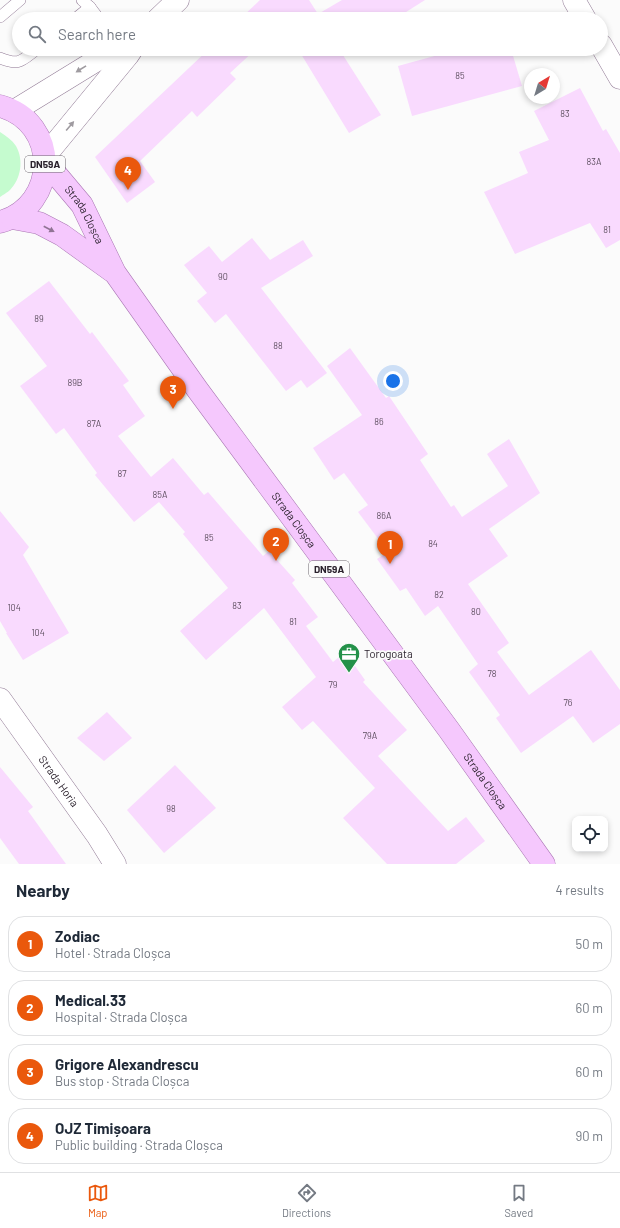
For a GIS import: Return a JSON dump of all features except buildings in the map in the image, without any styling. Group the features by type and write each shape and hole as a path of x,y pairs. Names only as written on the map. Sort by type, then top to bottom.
{"main road":[{"name":"DN59A","path":"6,220 22,212 30,204 42,184 45,172 45,158 38,135 31,125 23,118 7,109"},
{"name":"Strada Cloșca","path":"45,158 82,205 115,273 197,389 448,730 544,864"},
{"name":"Strada Cloșca","path":"6,220 39,223 62,235 115,273"}],"street":[{"path":"165,12 178,0"},
{"path":"574,0 581,12"},
{"path":"7,109 102,56"},
{"path":"45,158 127,56"},
{"path":"607,56 620,78"},
{"name":"Strada Horia","path":"0,699 97,835 115,864"}],"lane":[{"path":"0,17 20,0"},
{"path":"79,12 86,3 93,12"},
{"path":"0,58 10,62 20,62 28,56"}],"green space":[{"path":"0,132 11,140 16,146 21,163 19,175 14,186 0,197"}],"place":[{"name":"OJZ Timișoara","path":"128,190"},
{"name":"Grigore Alexandrescu","path":"173,409"},
{"name":"Medical.33","path":"276,561"},
{"name":"Zodiac","path":"390,564"},
{"name":"Torogoata","path":"349,674"}]}
